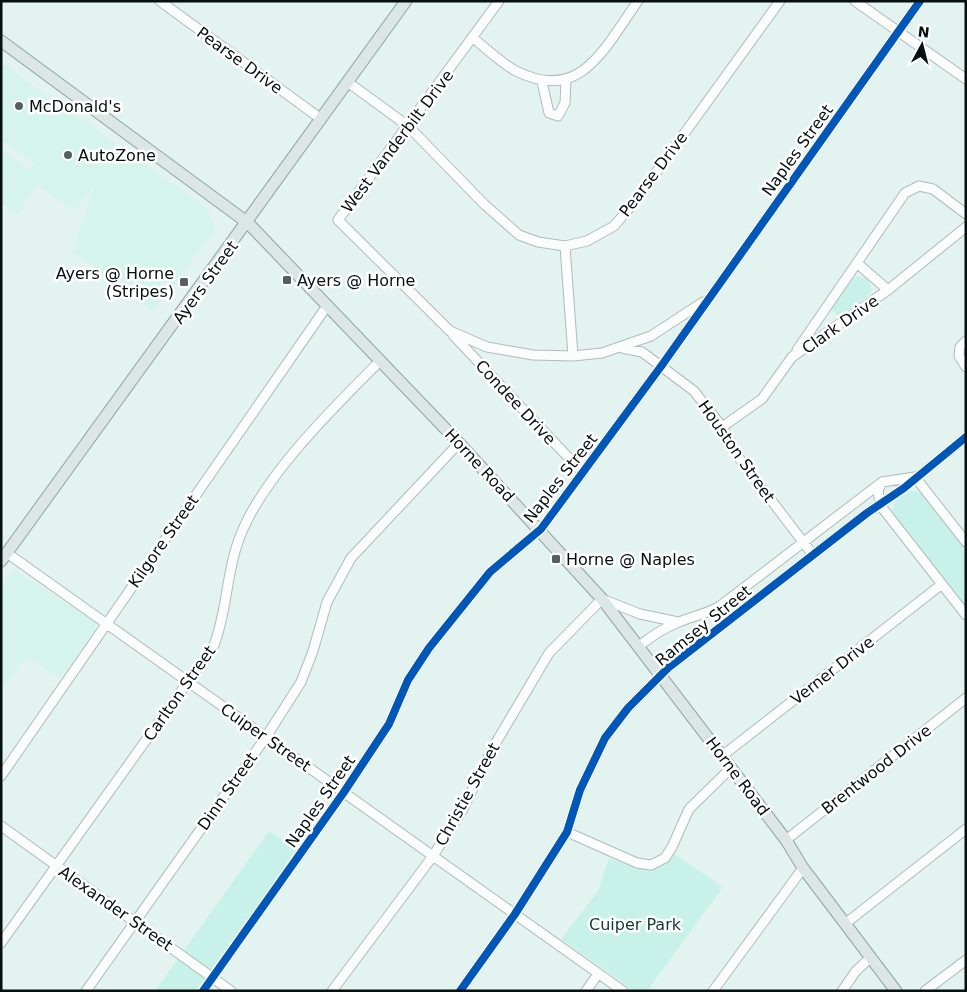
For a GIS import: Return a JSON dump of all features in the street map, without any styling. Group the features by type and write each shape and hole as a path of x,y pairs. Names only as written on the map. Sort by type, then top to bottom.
{"main road":[{"name":"Ayers Street","path":"4,557 349,83 406,1"},
{"name":"Horne Road","path":"1,41 248,222 541,529 602,599 786,840 803,868 896,991"}],"street":[{"name":"Pearse Drive","path":"160,1 321,119"},
{"name":"West Vanderbilt Drive","path":"499,1 338,220 450,331 487,347 533,355 573,356 622,348 651,336 708,299"},
{"path":"473,38 514,70 542,82 566,80 596,60 638,1"},
{"name":"Pearse Drive","path":"349,83 408,126 503,223 519,235 538,242 565,246 587,241 614,226 637,199 780,1"},
{"path":"855,1 966,79"},
{"name":"Naples Street","path":"203,991 344,792 389,724 408,680 429,648 490,572 541,529 662,365 920,1"},
{"path":"542,82 548,113 558,116 565,103 566,80"},
{"path":"792,357 858,264 905,193 920,186 933,189 966,214"},
{"name":"Clark Drive","path":"722,427 762,399 792,357 888,290 966,226"},
{"path":"565,246 573,356"},
{"path":"858,264 888,290"},
{"name":"Kilgore Street","path":"1,776 327,306"},
{"name":"Condee Drive","path":"450,331 583,473"},
{"path":"966,341 960,347 959,356 966,367"},
{"name":"Houston Street","path":"622,348 642,352 662,365 694,391 722,427 739,458 813,555"},
{"name":"Carlton Street","path":"1,943 214,645 223,622 228,578 238,541 255,507 325,416 380,361"},
{"name":"Ramsey Street","path":"460,991 515,914 567,832 580,790 605,738 628,708 660,676 966,437"},
{"name":"Dinn Street","path":"86,991 266,738 301,682 313,651 327,602 351,558 459,443"},
{"path":"915,477 966,542"},
{"name":"Ramsey Street","path":"638,646 658,632 678,622 698,617 720,606 882,482 915,477"},
{"path":"882,482 878,492 880,505 966,615"},
{"name":"Cuiper Street","path":"4,557 106,622 623,991"},
{"name":"Verner Drive","path":"722,756 942,584"},
{"path":"602,599 640,614 678,622"},
{"name":"Christie Street","path":"332,991 433,856 463,809 491,751 549,653 602,599"},
{"name":"Brentwood Drive","path":"786,840 966,698"},
{"path":"567,832 637,863 651,865 665,858 689,809 731,768"},
{"name":"Alexander Street","path":"1,826 232,991"},
{"path":"846,923 966,829"},
{"path":"713,991 803,868"},
{"path":"842,991 856,971 871,957"},
{"path":"925,991 966,960"},
{"path":"586,991 598,974"}],"shaded area":[{"path":"1,62 70,114 72,112 209,210 214,231 153,311 73,252 94,187 74,211 37,185 18,214 1,203 1,149 30,170 35,164 1,139"},
{"path":"15,570 96,623 95,630 59,678 26,656 1,690 1,588"}],"green space":[{"path":"858,276 868,279 872,290 869,295 842,315 837,315 832,310 832,305 853,278"},
{"path":"911,491 917,491 922,494 966,550 966,608 892,514 895,500"},
{"path":"269,831 298,849 196,991 155,991"},
{"name":"Cuiper Park","path":"673,853 723,887 647,991 634,991 561,939 598,891 609,858 642,868 654,864"}],"cycle path":[{"path":"203,991 344,792 389,724 408,680 429,648 490,572 541,529 662,365 920,1"},
{"path":"460,991 515,914 567,832 580,790 605,738 628,708 669,667 867,513 904,488 966,437"}],"place":[{"name":"McDonald's","path":"19,106"},
{"name":"AutoZone","path":"68,155"},
{"name":"Ayers @ Horne","path":"287,280"},
{"name":"Ayers @ Horne (Stripes)","path":"184,282"},
{"name":"Horne @ Naples","path":"556,559"}]}
